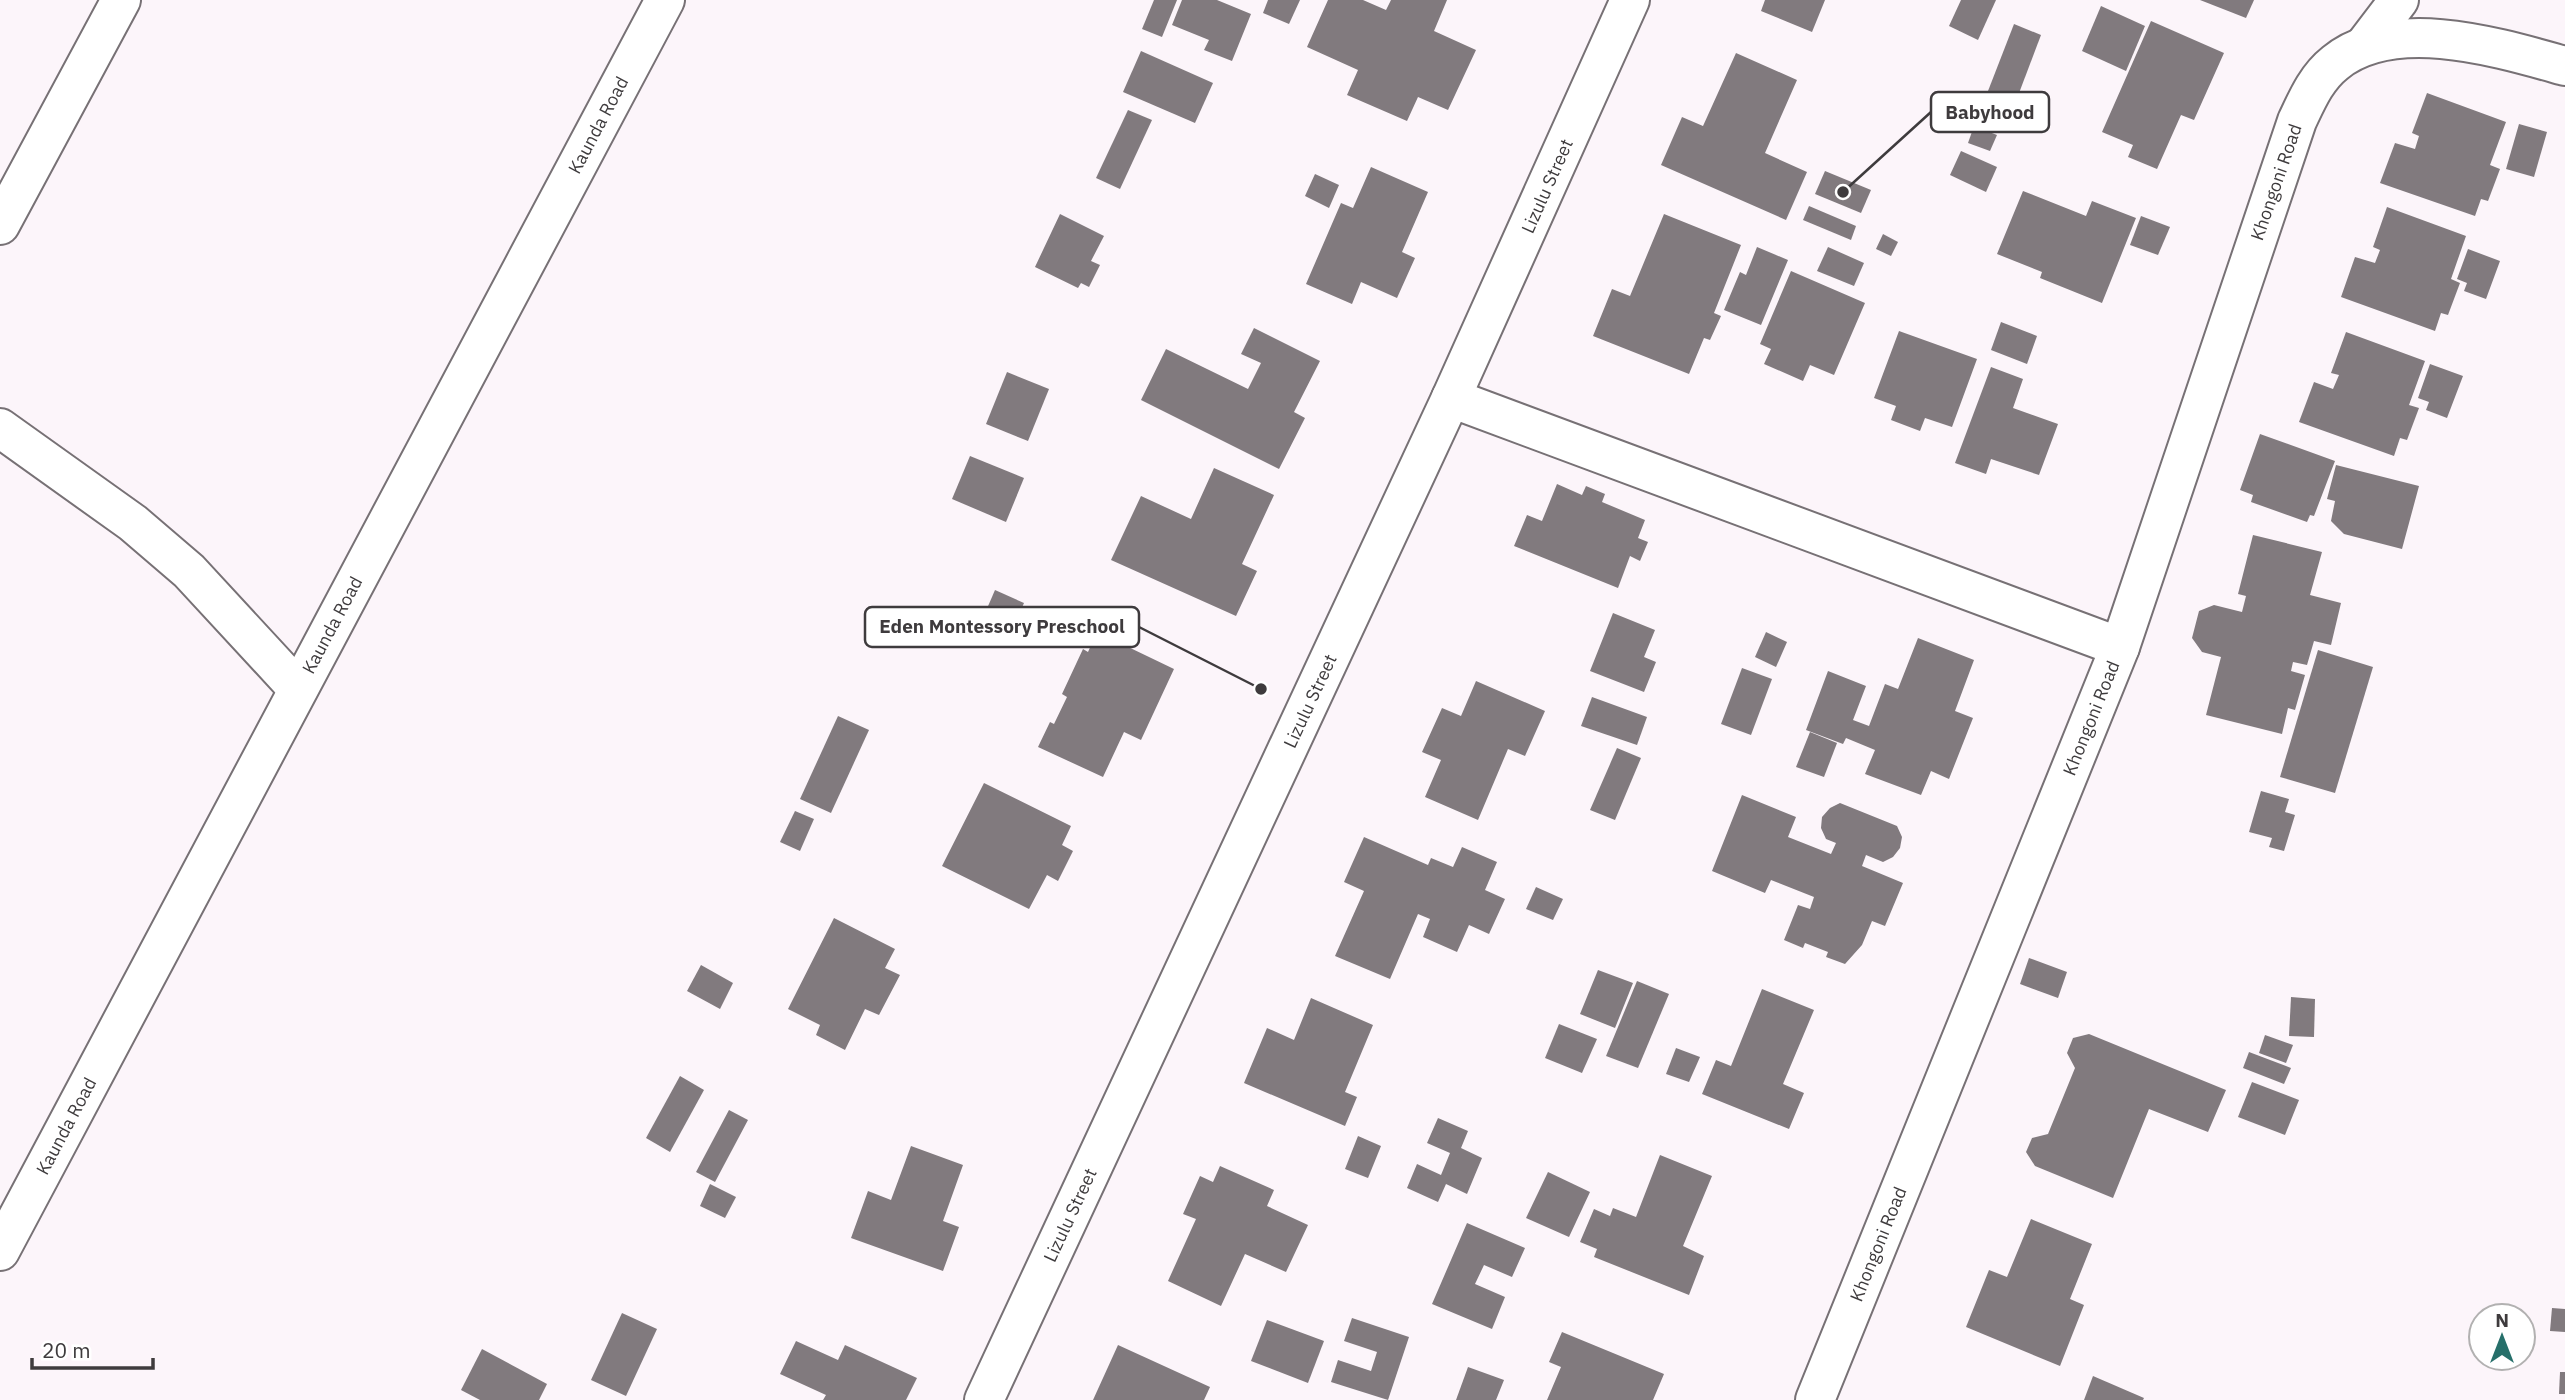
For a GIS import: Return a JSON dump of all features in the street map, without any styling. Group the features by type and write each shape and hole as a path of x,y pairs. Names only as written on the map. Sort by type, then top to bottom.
{"street":[{"path":"0,225 121,0"},
{"name":"Kaunda Road","path":"0,1251 665,0"},
{"name":"Lizulu Street","path":"984,1400 1451,398 1630,0"},
{"path":"2364,46 2399,0"},
{"path":"2364,46 2406,38 2449,40 2491,45 2565,66"},
{"name":"Khongoni Road","path":"1815,1400 2120,647 2297,121 2313,87 2335,63 2364,46"},
{"path":"1451,398 2120,647"},
{"path":"0,428 133,523 189,571 298,689"}],"building":[{"path":"1154,0 1177,0 1162,37 1142,29"},
{"path":"1182,0 1217,0 1251,14 1232,61 1204,50 1209,40 1172,25"},
{"path":"1268,0 1300,0 1289,24 1263,13"},
{"path":"1328,0 1363,0 1386,10 1391,0 1447,0 1434,31 1476,50 1448,110 1418,97 1407,121 1347,95 1358,70 1307,47"},
{"path":"1765,0 1825,0 1812,32 1761,11"},
{"path":"1961,0 1996,0 1978,40 1949,26"},
{"path":"2200,0 2254,0 2246,18"},
{"path":"2101,6 2145,26 2126,71 2082,51"},
{"path":"2151,21 2224,53 2194,120 2181,115 2157,169 2128,157 2133,145 2102,132"},
{"path":"2014,24 2041,35 2016,101 1988,91"},
{"path":"1141,51 1213,83 1195,123 1123,92"},
{"path":"1736,53 1797,80 1765,153 1807,172 1786,220 1661,165 1682,117 1703,126"},
{"path":"2427,93 2506,122 2490,165 2500,169 2488,201 2481,199 2475,216 2380,183 2395,143 2415,149 2419,136 2412,133"},
{"path":"1128,110 1152,120 1120,189 1096,178"},
{"path":"2519,124 2547,132 2534,177 2506,169"},
{"path":"1974,126 1997,135 1990,151 1968,143"},
{"path":"1961,151 1997,167 1986,192 1950,175"},
{"path":"1371,167 1428,192 1402,252 1415,258 1397,298 1361,282 1352,304 1306,284 1341,203 1353,208"},
{"path":"1825,171 1871,190 1861,213 1815,194"},
{"path":"1315,174 1339,185 1329,208 1305,196"},
{"path":"2023,191 2086,216 2092,201 2136,218 2102,303 2040,278 2042,272 1997,254"},
{"path":"1809,206 1856,226 1851,240 1803,220"},
{"path":"2387,207 2466,236 2451,279 2460,283 2448,315 2441,313 2435,331 2341,297 2355,257 2375,263 2380,250 2373,247"},
{"path":"1060,214 1104,236 1091,261 1100,265 1089,287 1081,283 1078,288 1035,267"},
{"path":"1664,214 1741,245 1714,313 1721,316 1710,340 1704,338 1689,374 1593,336 1612,289 1630,296"},
{"path":"2141,216 2170,227 2158,255 2130,245"},
{"path":"1883,234 1898,242 1891,256 1876,249"},
{"path":"1757,247 1788,260 1761,325 1724,310 1740,272 1746,275"},
{"path":"1828,247 1864,263 1854,286 1817,271"},
{"path":"2468,249 2500,261 2486,299 2464,291 2467,283 2457,279"},
{"path":"1791,271 1865,303 1834,375 1810,365 1803,381 1764,364 1771,349 1760,344"},
{"path":"2001,322 2037,336 2027,364 1991,350"},
{"path":"1254,328 1320,361 1294,412 1305,418 1279,469 1141,400 1166,349 1248,389 1261,363 1241,354"},
{"path":"1899,331 1977,359 1952,427 1925,418 1920,431 1891,420 1896,406 1874,398"},
{"path":"2346,332 2425,361 2409,405 2419,408 2407,440 2400,438 2394,456 2299,422 2314,382 2333,389 2339,375 2331,373"},
{"path":"2430,364 2463,376 2447,418 2426,410 2429,402 2418,398"},
{"path":"1991,367 2023,379 2013,408 2058,424 2039,475 1991,459 1986,474 1955,463"},
{"path":"1007,372 1049,389 1028,441 986,424"},
{"path":"2260,434 2335,461 2314,516 2310,515 2307,522 2251,502 2253,495 2240,490"},
{"path":"970,456 1024,478 1006,522 952,499"},
{"path":"2336,465 2419,486 2402,549 2344,534 2331,521 2335,501 2327,499"},
{"path":"1214,468 1274,495 1242,564 1257,571 1236,616 1111,560 1141,496 1191,519"},
{"path":"1557,484 1582,495 1586,486 1605,494 1602,502 1645,520 1638,538 1648,542 1640,561 1630,556 1618,588 1514,546 1527,515 1542,521"},
{"path":"2253,535 2322,552 2310,595 2341,603 2331,645 2314,641 2307,665 2293,662 2291,671 2305,675 2295,710 2288,708 2282,734 2206,715 2221,657 2202,652 2192,638 2199,611 2214,605 2242,612 2246,596 2238,594"},
{"path":"995,590 1024,603 1005,646 976,634"},
{"path":"1613,613 1655,630 1644,657 1656,662 1644,692 1590,671"},
{"path":"1097,632 1174,669 1141,740 1124,732 1103,777 1038,747 1050,722 1054,724 1067,697 1062,694 1083,649 1088,652"},
{"path":"1766,632 1787,642 1776,667 1755,657"},
{"path":"1918,638 1974,660 1955,711 1973,718 1949,779 1931,771 1921,795 1865,774 1875,750 1846,738 1843,744 1806,730 1828,671 1866,686 1853,720 1869,726 1885,684 1898,689"},
{"path":"2318,650 2373,667 2335,793 2280,777"},
{"path":"1742,668 1772,679 1751,735 1721,724"},
{"path":"1476,681 1545,711 1525,756 1508,749 1478,820 1425,797 1441,760 1422,752 1442,708 1461,716"},
{"path":"1592,697 1647,717 1637,745 1581,726"},
{"path":"838,716 869,730 831,813 800,799"},
{"path":"1810,732 1837,743 1824,777 1796,767"},
{"path":"1617,748 1641,758 1615,820 1590,810"},
{"path":"984,783 1071,826 1062,845 1073,851 1058,881 1047,875 1029,909 942,866"},
{"path":"2261,791 2289,799 2285,812 2295,815 2284,851 2269,847 2272,838 2249,832"},
{"path":"1742,795 1796,817 1788,837 1831,854 1836,843 1826,839 1821,828 1822,817 1830,808 1840,803 1897,826 1902,837 1900,848 1893,857 1883,862 1866,855 1862,866 1903,883 1885,926 1872,921 1862,945 1845,964 1826,957 1828,952 1805,943 1803,948 1784,940 1798,905 1810,909 1814,897 1771,880 1765,893 1712,871"},
{"path":"795,811 814,819 800,851 780,842"},
{"path":"1364,837 1428,865 1431,858 1453,867 1462,847 1497,862 1485,890 1505,899 1489,934 1469,925 1457,952 1423,937 1430,919 1418,914 1390,979 1335,956 1364,891 1344,882"},
{"path":"1536,887 1563,899 1553,920 1526,909"},
{"path":"834,918 895,949 885,968 900,975 879,1015 865,1009 845,1050 816,1035 820,1025 788,1009"},
{"path":"2029,958 2067,972 2058,998 2020,984"},
{"path":"701,965 733,983 720,1009 687,991"},
{"path":"1598,970 1633,983 1615,1028 1580,1014"},
{"path":"1637,981 1669,994 1638,1068 1606,1056"},
{"path":"1762,989 1814,1010 1783,1084 1804,1093 1789,1129 1702,1094 1716,1060 1731,1066"},
{"path":"2291,997 2315,999 2314,1037 2289,1036"},
{"path":"1311,998 1373,1025 1345,1092 1357,1097 1345,1126 1244,1083 1267,1028 1294,1040"},
{"path":"1559,1024 1597,1039 1582,1073 1545,1058"},
{"path":"2089,1034 2226,1090 2208,1132 2149,1109 2113,1198 2035,1166 2026,1152 2032,1138 2048,1134 2075,1068 2067,1053 2073,1038"},
{"path":"2265,1035 2293,1045 2286,1063 2259,1053"},
{"path":"1676,1048 1700,1057 1689,1082 1666,1074"},
{"path":"2249,1052 2291,1068 2284,1084 2243,1068"},
{"path":"680,1076 704,1090 670,1152 646,1138"},
{"path":"2252,1082 2299,1100 2285,1135 2238,1117"},
{"path":"729,1110 748,1120 715,1182 696,1172"},
{"path":"1438,1118 1468,1131 1461,1148 1482,1158 1467,1194 1446,1184 1438,1202 1407,1188 1417,1164 1441,1175 1450,1153 1427,1143"},
{"path":"1358,1136 1381,1146 1368,1178 1345,1169"},
{"path":"911,1146 963,1165 943,1221 959,1227 943,1271 851,1238 868,1191 891,1200"},
{"path":"1660,1155 1712,1176 1683,1246 1704,1256 1689,1295 1594,1257 1597,1249 1580,1242 1594,1209 1610,1216 1613,1208 1636,1217"},
{"path":"1220,1166 1274,1190 1267,1206 1308,1225 1286,1272 1245,1254 1221,1306 1168,1281 1196,1219 1183,1214 1200,1176 1213,1182"},
{"path":"1548,1172 1590,1192 1569,1237 1526,1218"},
{"path":"710,1184 736,1197 725,1218 700,1206"},
{"path":"2031,1219 2092,1244 2070,1299 2084,1305 2060,1366 1966,1327 1989,1270 2007,1277"},
{"path":"1467,1223 1525,1248 1512,1277 1484,1265 1475,1284 1505,1297 1492,1329 1432,1304"},
{"path":"2552,1308 2565,1309 2565,1332 2550,1331"},
{"path":"622,1313 657,1329 626,1396 591,1380"},
{"path":"1352,1318 1409,1337 1388,1400 1331,1382 1338,1360 1371,1371 1377,1352 1344,1341"},
{"path":"1267,1320 1324,1341 1308,1383 1251,1361"},
{"path":"1562,1332 1664,1374 1653,1400 1547,1400 1561,1367 1549,1362"},
{"path":"796,1341 838,1360 845,1345 917,1378 906,1400 823,1400 826,1395 780,1374"},
{"path":"1118,1345 1210,1387 1204,1400 1093,1400"},
{"path":"482,1349 547,1384 539,1400 480,1400 461,1390"},
{"path":"1468,1367 1504,1380 1496,1400 1456,1400"},
{"path":"2560,1372 2565,1372 2565,1394 2559,1394"},
{"path":"2093,1376 2144,1398 2084,1400"}],"place":[{"name":"Babyhood","path":"1843,192"},
{"name":"Eden Montessory Preschool","path":"1261,689"}]}
